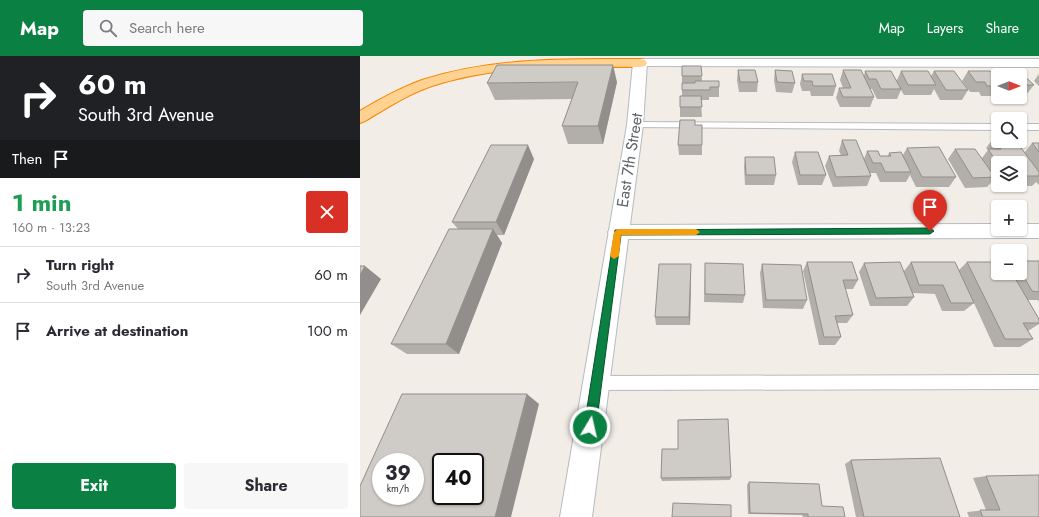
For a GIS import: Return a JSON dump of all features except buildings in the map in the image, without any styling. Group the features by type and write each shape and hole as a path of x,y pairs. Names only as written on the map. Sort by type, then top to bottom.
{"highway":[{"path":"360,118 380,105 414,88 446,76 480,68 516,64 640,63"}],"street":[{"path":"640,63 1039,63"},
{"name":"East 7th Street","path":"576,517 635,125 640,63"},
{"path":"618,232 1039,231"}],"lane":[{"path":"635,125 991,127"},
{"path":"1027,127 1039,127"},
{"path":"597,383 1039,382"}],"slow traffic":[{"path":"614,256 618,232 696,232"}],"route":[{"path":"590,427 618,232 930,231"}]}
